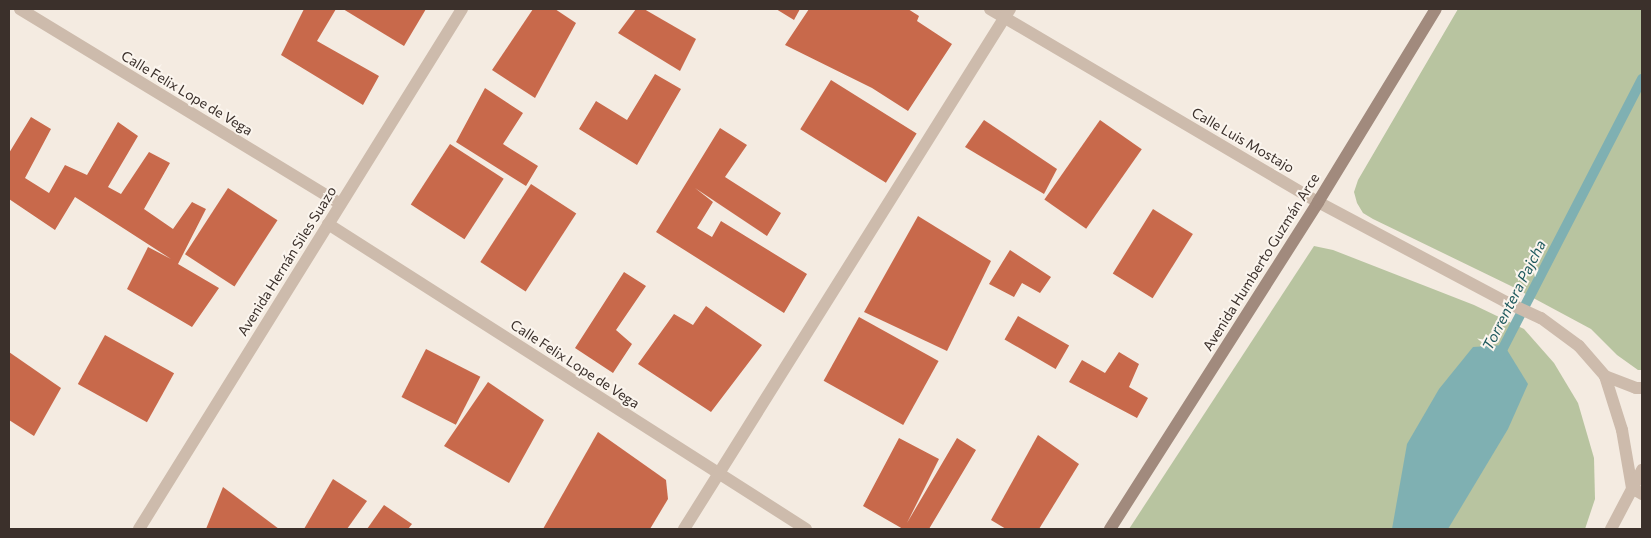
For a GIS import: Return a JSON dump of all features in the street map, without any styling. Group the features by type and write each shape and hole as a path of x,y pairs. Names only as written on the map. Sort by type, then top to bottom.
{"main road":[{"name":"Avenida Humberto Guzmán Arce","path":"1110,529 1318,202 1436,9"}],"street":[{"name":"Calle Felix Lope de Vega","path":"20,9 339,204"},
{"name":"Avenida Hernán Siles Suazo","path":"139,529 339,204 462,9"},
{"name":"Calle Luis Mostajo","path":"990,9 1007,13 1318,202 1506,302 1541,318 1579,346 1605,376 1622,430 1637,491"},
{"path":"684,529 1007,13"},
{"name":"Calle Felix Lope de Vega","path":"328,224 806,529"},
{"name":"Calle Luis Mostajo","path":"1605,376 1636,388 1642,388"},
{"path":"1611,529 1637,491 1642,470"}],"green space":[{"path":"1458,9 1642,9 1642,370 1638,370 1617,355 1591,329 1511,286 1373,219 1363,213 1357,203 1354,192 1358,180"},
{"path":"1314,246 1333,250 1474,305 1524,329 1554,363 1578,403 1594,458 1595,499 1585,529 1129,529"}],"water":[{"path":"1504,345 1528,384 1508,429 1448,529 1392,529 1407,444 1439,389 1473,347"}],"building":[{"path":"304,9 336,9 317,41 379,76 363,105 281,55"},
{"path":"343,9 426,9 404,46"},
{"path":"533,9 555,9 576,23 535,98 492,70"},
{"path":"636,9 644,9 696,39 680,71 618,33"},
{"path":"776,9 800,9 794,20"},
{"path":"809,9 908,9 919,16 917,21 952,44 908,111 872,88 785,45"},
{"path":"655,74 681,89 637,165 579,129 596,101 627,120"},
{"path":"831,80 917,134 886,183 800,129"},
{"path":"485,88 523,113 503,144 538,166 526,186 456,142"},
{"path":"31,117 51,129 25,178 49,193 65,165 87,175 118,122 138,136 108,187 121,194 149,152 170,163 144,209 173,229 192,202 206,209 178,264 219,288 192,327 127,289 148,247 171,259 75,197 55,230 9,199 9,153"},
{"path":"984,120 1057,169 1044,194 965,147"},
{"path":"1100,120 1142,149 1086,229 1044,199"},
{"path":"720,128 747,145 725,177 781,213 767,236 695,188 713,202 697,228 712,237 721,221 807,274 784,313 656,232"},
{"path":"450,144 504,179 464,239 411,204"},
{"path":"531,184 576,213 526,291 480,262"},
{"path":"228,188 277,220 234,286 185,254"},
{"path":"1153,209 1193,234 1153,298 1113,273"},
{"path":"918,216 991,261 947,351 864,312"},
{"path":"1010,250 1051,277 1040,293 1022,283 1014,297 989,284"},
{"path":"624,272 646,286 616,330 632,344 613,373 575,348"},
{"path":"706,306 762,345 711,412 638,364 674,314 693,325"},
{"path":"1018,316 1069,345 1056,369 1004,339"},
{"path":"859,317 939,361 903,425 824,381"},
{"path":"105,335 174,373 147,422 78,384"},
{"path":"426,349 480,377 456,425 401,397"},
{"path":"9,352 61,388 34,436 9,420"},
{"path":"1119,352 1139,364 1129,387 1148,398 1137,418 1069,382 1082,360 1105,373"},
{"path":"488,382 544,420 509,483 444,446"},
{"path":"598,432 666,480 668,499 650,529 543,529"},
{"path":"1038,435 1079,464 1039,529 1006,529 991,520"},
{"path":"899,438 939,459 907,523 957,438 976,450 929,529 903,529 863,506"},
{"path":"333,479 367,501 347,529 304,529"},
{"path":"223,487 279,529 206,529"},
{"path":"384,505 412,524 408,529 367,529"}],"waterway":[{"name":"Torrentera Pajcha","path":"1499,356 1642,79"}]}
